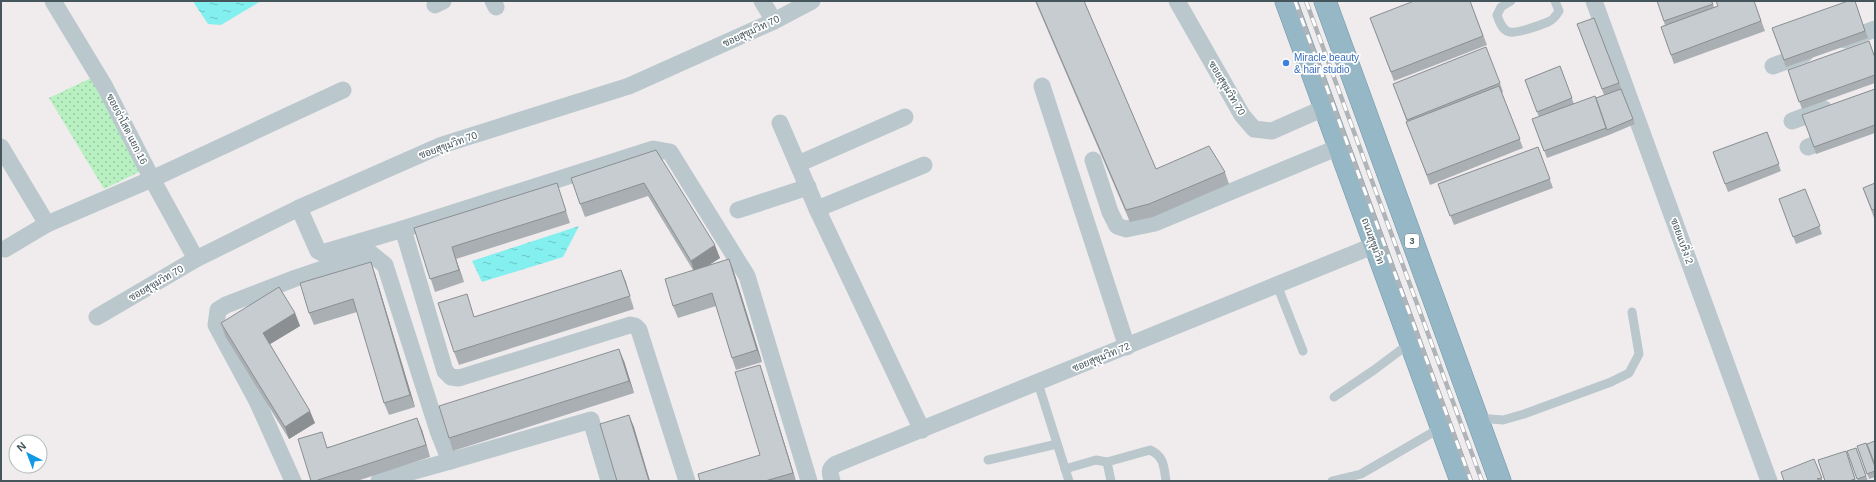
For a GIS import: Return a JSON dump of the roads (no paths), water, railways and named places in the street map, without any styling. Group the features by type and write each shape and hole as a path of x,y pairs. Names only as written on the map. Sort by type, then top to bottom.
{"highway":[{"name":"ถนนสุขุมวิท","path":"1286,1 1338,148 1462,481"},
{"name":"3","path":"1325,1 1500,481"}],"street":[{"name":"ซอยจ่าโสด แยก 16","path":"53,1 105,87 152,179 196,259"},
{"path":"762,1 774,21"},
{"name":"ซอยสุขุมวิท 70","path":"97,317 196,259 299,208 442,145 629,86 774,21 812,1"},
{"name":"ซอยสุขุมวิท 70","path":"1177,1 1242,115 1254,129 1272,131 1324,108"},
{"name":"ซอยแบริ่ง 2","path":"1596,2 1769,481"},
{"path":"1773,66 1875,29"},
{"path":"1042,86 1127,347"},
{"path":"5,249 47,224 152,179 343,90"},
{"path":"1792,120 1840,103"},
{"path":"798,164 905,117"},
{"path":"1808,147 1875,122"},
{"path":"780,123 817,209 922,430"},
{"path":"1,147 47,224"},
{"path":"1093,160 1116,226 1126,229 1155,224 1338,148"},
{"path":"299,208 320,253 404,229 653,149 670,152 747,276 809,481"},
{"path":"817,209 924,165"},
{"path":"738,210 808,187"},
{"path":"404,229 445,371 451,377 459,378 630,325 635,326 639,330 687,481"},
{"name":"ซอยสุขุมวิท 72","path":"831,476 832,466 836,464 1127,347 1375,244"},
{"path":"293,481 257,401 216,325 215,318 218,310 226,305 296,278 370,253 385,265 438,431 450,460"},
{"path":"379,481 591,420 609,481"}],"lane":[{"path":"1511,1 1501,7 1497,15 1503,29 1509,32 1515,32 1548,22 1555,17 1559,11 1555,1"},
{"path":"1277,285 1303,351"},
{"path":"1477,418 1503,420 1517,416 1611,382 1629,373 1639,354 1632,312"},
{"path":"1334,397 1410,343"},
{"path":"1038,383 1069,481"},
{"path":"1332,481 1361,474 1442,427"},
{"path":"988,460 1057,444"},
{"path":"1065,469 1096,460 1108,462 1150,450 1156,453 1163,461 1166,481"},
{"path":"1108,462 1111,481"}],"water":[{"path":"195,1 261,1 221,25 208,24 194,3"},
{"path":"579,226 563,257 482,282 472,261"}],"railway":[{"path":"1295,1 1471,481"},
{"path":"1306,1 1482,481"}],"place":[{"name":"Miracle beauty & hair studio","path":"1286,63"}]}
